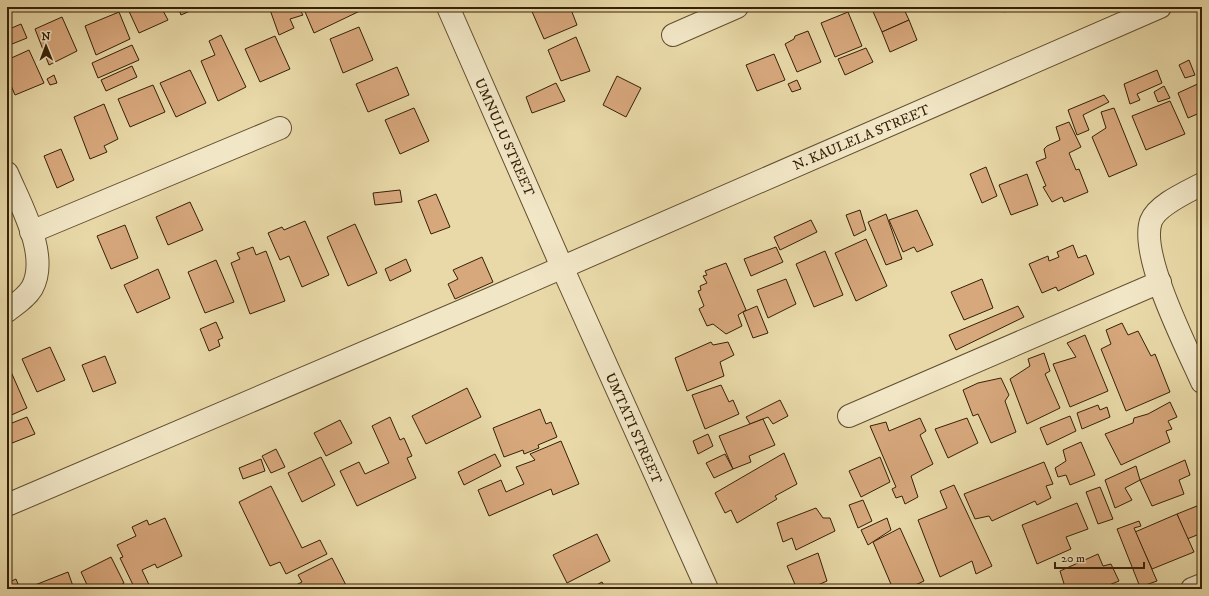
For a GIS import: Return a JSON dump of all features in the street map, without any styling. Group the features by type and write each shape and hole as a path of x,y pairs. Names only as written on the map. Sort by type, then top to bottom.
{"street":[{"name":"UMNULU STREET","path":"448,7 562,267"},
{"path":"673,35 737,7"},
{"name":"N. KAULELA STREET","path":"7,505 477,304 1160,7"},
{"path":"31,232 280,128"},
{"path":"7,173 26,216 37,249 37,272 32,287 22,299 7,311"},
{"path":"1202,184 1174,199 1157,212 1151,221 1149,233 1153,264 1202,382"},
{"name":"UMTATI STREET","path":"562,267 707,589"},
{"path":"849,416 1160,282"},
{"path":"1192,589 1202,585"}],"building":[{"path":"127,7 161,7 168,20 139,33"},
{"path":"178,7 199,7 181,15"},
{"path":"269,7 298,7 303,15 290,19 294,28 279,35"},
{"path":"303,7 363,7 364,9 314,33"},
{"path":"530,7 570,7 577,25 544,39"},
{"path":"871,7 903,7 909,20 882,32"},
{"path":"1001,7 1015,7 1004,12"},
{"path":"119,12 130,39 96,55 85,26"},
{"path":"848,12 862,46 835,57 821,23"},
{"path":"62,17 77,51 49,65 35,29"},
{"path":"909,20 917,40 890,52 882,32"},
{"path":"21,24 27,38 7,46 7,30"},
{"path":"359,27 373,60 343,73 330,39"},
{"path":"808,31 821,62 797,72 785,44 794,39 795,36"},
{"path":"221,35 246,87 218,101 201,61 215,55 209,41"},
{"path":"275,36 290,69 260,82 245,49"},
{"path":"576,37 590,71 561,81 548,50"},
{"path":"132,45 139,60 98,78 92,63"},
{"path":"866,48 873,62 845,75 838,59"},
{"path":"29,50 44,83 15,95 7,76 7,60"},
{"path":"774,54 785,80 757,91 746,65"},
{"path":"1189,60 1195,75 1185,78 1179,65"},
{"path":"132,66 137,77 106,91 101,80"},
{"path":"397,67 409,95 368,112 356,84"},
{"path":"190,70 206,103 176,117 160,83"},
{"path":"1157,70 1162,83 1137,94 1140,100 1130,104 1124,84"},
{"path":"54,75 57,83 50,85 47,79"},
{"path":"617,76 641,88 626,117 603,105"},
{"path":"797,80 801,89 792,92 788,84"},
{"path":"1202,82 1202,112 1188,118 1178,93"},
{"path":"556,83 565,101 532,113 526,97"},
{"path":"153,85 165,112 130,127 118,99"},
{"path":"1164,86 1170,98 1158,102 1154,92"},
{"path":"1104,95 1109,102 1083,115 1089,130 1077,135 1068,110"},
{"path":"1170,101 1185,134 1146,150 1132,116"},
{"path":"104,104 118,139 104,146 107,152 90,159 74,117"},
{"path":"414,108 429,141 400,154 385,120"},
{"path":"1114,108 1137,165 1109,177 1092,137 1106,128 1101,112"},
{"path":"1069,122 1081,147 1069,153 1076,170 1079,169 1088,192 1064,202 1062,197 1052,202 1043,187 1046,186 1036,162 1046,158 1044,149 1047,146 1060,140 1056,127"},
{"path":"61,149 74,180 57,188 44,156"},
{"path":"986,167 997,196 982,203 970,174"},
{"path":"1027,174 1038,205 1011,215 999,185"},
{"path":"400,190 402,202 375,205 373,193"},
{"path":"436,194 450,227 431,234 418,201"},
{"path":"190,202 203,230 168,245 156,217"},
{"path":"860,210 866,230 854,236 846,215"},
{"path":"917,210 933,245 917,252 914,247 903,252 889,220"},
{"path":"886,214 902,259 886,265 868,222"},
{"path":"811,220 817,232 780,250 774,237"},
{"path":"305,221 329,275 302,287 289,256 280,260 268,233 282,227 284,230"},
{"path":"355,224 377,273 348,286 327,237"},
{"path":"125,225 138,258 111,269 97,236"},
{"path":"866,239 887,286 856,301 835,253"},
{"path":"1073,245 1078,258 1086,255 1094,274 1058,291 1056,287 1042,293 1029,264 1048,256 1049,261 1059,257 1057,252"},
{"path":"253,247 256,255 266,251 285,301 250,314 231,263 240,259 237,253"},
{"path":"776,247 783,262 751,276 744,259"},
{"path":"825,251 843,295 814,307 796,264"},
{"path":"482,257 493,282 455,299 448,284 458,279 453,270"},
{"path":"406,259 411,271 390,281 385,269"},
{"path":"216,260 234,302 205,313 188,272"},
{"path":"726,263 746,310 738,315 742,326 726,334 713,324 707,326 699,309 704,306 698,291 701,290 700,286 707,283 703,276 707,275 705,271"},
{"path":"158,269 170,298 137,313 124,285"},
{"path":"786,279 796,304 768,318 757,290"},
{"path":"982,279 993,308 964,320 951,292"},
{"path":"757,306 768,333 753,338 743,312"},
{"path":"1018,306 1024,317 956,350 949,335"},
{"path":"216,322 223,338 218,340 220,346 209,351 200,329"},
{"path":"1122,323 1128,335 1138,331 1151,356 1155,354 1170,392 1126,411 1101,349 1111,344 1106,330"},
{"path":"1085,335 1108,391 1070,407 1053,364 1076,357 1067,343"},
{"path":"711,342 713,345 728,342 734,355 720,362 724,376 687,391 675,358"},
{"path":"50,347 65,380 37,392 22,359"},
{"path":"1044,353 1050,371 1045,374 1060,408 1027,424 1010,379 1030,366 1028,359"},
{"path":"105,356 116,383 93,392 82,365"},
{"path":"7,365 27,408 7,417"},
{"path":"1001,378 1009,395 1005,401 1016,432 991,443 978,414 973,416 963,390 978,383"},
{"path":"721,385 729,402 733,400 739,414 705,429 692,395"},
{"path":"467,388 481,417 426,444 412,416"},
{"path":"780,400 788,416 773,424 768,417 750,424 746,417"},
{"path":"1170,402 1177,417 1168,421 1172,429 1166,431 1170,442 1121,465 1105,434 1133,423 1134,418 1148,414"},
{"path":"1098,405 1100,410 1107,407 1110,417 1082,429 1077,413"},
{"path":"540,409 546,424 551,422 557,437 538,445 539,448 524,454 523,450 504,457 493,428"},
{"path":"1070,416 1076,431 1047,445 1040,428"},
{"path":"27,417 35,434 7,445 7,425"},
{"path":"390,417 400,440 404,438 412,456 407,458 416,478 357,506 340,471 359,462 365,474 389,463 372,426"},
{"path":"920,418 926,431 920,435 933,464 911,476 918,497 905,504 902,496 896,498 892,489 896,487 870,426 886,422 889,431"},
{"path":"967,418 978,443 948,458 935,429"},
{"path":"763,419 775,445 749,456 751,462 733,469 719,436"},
{"path":"340,420 352,443 326,456 314,433"},
{"path":"708,434 713,446 698,454 693,441"},
{"path":"561,441 579,484 553,495 551,489 489,516 478,490 501,480 506,492 524,484 516,467 535,460 530,454"},
{"path":"1081,442 1095,475 1070,485 1066,475 1058,477 1055,468 1066,461 1063,450"},
{"path":"276,449 285,467 271,473 262,456"},
{"path":"784,453 797,484 775,496 777,499 737,523 731,510 725,513 715,493"},
{"path":"495,454 501,466 464,485 458,472"},
{"path":"725,454 733,469 714,478 706,463"},
{"path":"321,457 335,485 302,502 288,473"},
{"path":"880,457 890,482 861,497 849,471"},
{"path":"261,459 265,471 243,479 239,468"},
{"path":"1185,460 1190,475 1179,480 1184,494 1152,506 1140,480"},
{"path":"1044,462 1053,484 1046,486 1051,498 1037,505 1035,501 992,521 989,516 975,519 964,494"},
{"path":"1136,466 1140,480 1125,488 1132,500 1115,508 1105,480"},
{"path":"954,485 992,566 976,574 972,561 940,577 918,520 947,508 940,491"},
{"path":"271,486 302,548 320,540 327,554 286,574 280,562 270,566 239,502"},
{"path":"1100,487 1113,519 1098,524 1086,492"},
{"path":"863,500 872,521 858,528 849,505"},
{"path":"1077,503 1088,529 1066,537 1071,549 1037,564 1022,525"},
{"path":"1202,504 1202,533 1187,539 1177,514"},
{"path":"816,508 823,518 830,518 835,531 796,550 792,538 783,542 777,523"},
{"path":"1177,514 1194,552 1152,569 1135,532"},
{"path":"165,518 182,556 157,568 155,564 142,570 151,589 135,589 120,558 123,557 117,545 136,536 132,527 147,520 149,525"},
{"path":"887,518 891,530 868,545 861,530"},
{"path":"1139,521 1141,526 1134,528 1157,581 1140,587 1117,529"},
{"path":"900,528 924,581 907,589 893,589 873,542"},
{"path":"597,534 610,561 567,583 553,555"},
{"path":"818,553 827,581 809,589 797,589 787,566"},
{"path":"1098,554 1103,566 1111,564 1119,581 1099,589 1071,589 1070,586 1065,587 1060,571"},
{"path":"111,557 124,583 114,589 89,589 81,572"},
{"path":"332,558 348,589 298,589 296,585 302,582 298,575"},
{"path":"68,572 74,589 37,589 35,585"},
{"path":"16,579 20,589 7,589 7,583"},
{"path":"602,582 606,589 589,589"}]}
